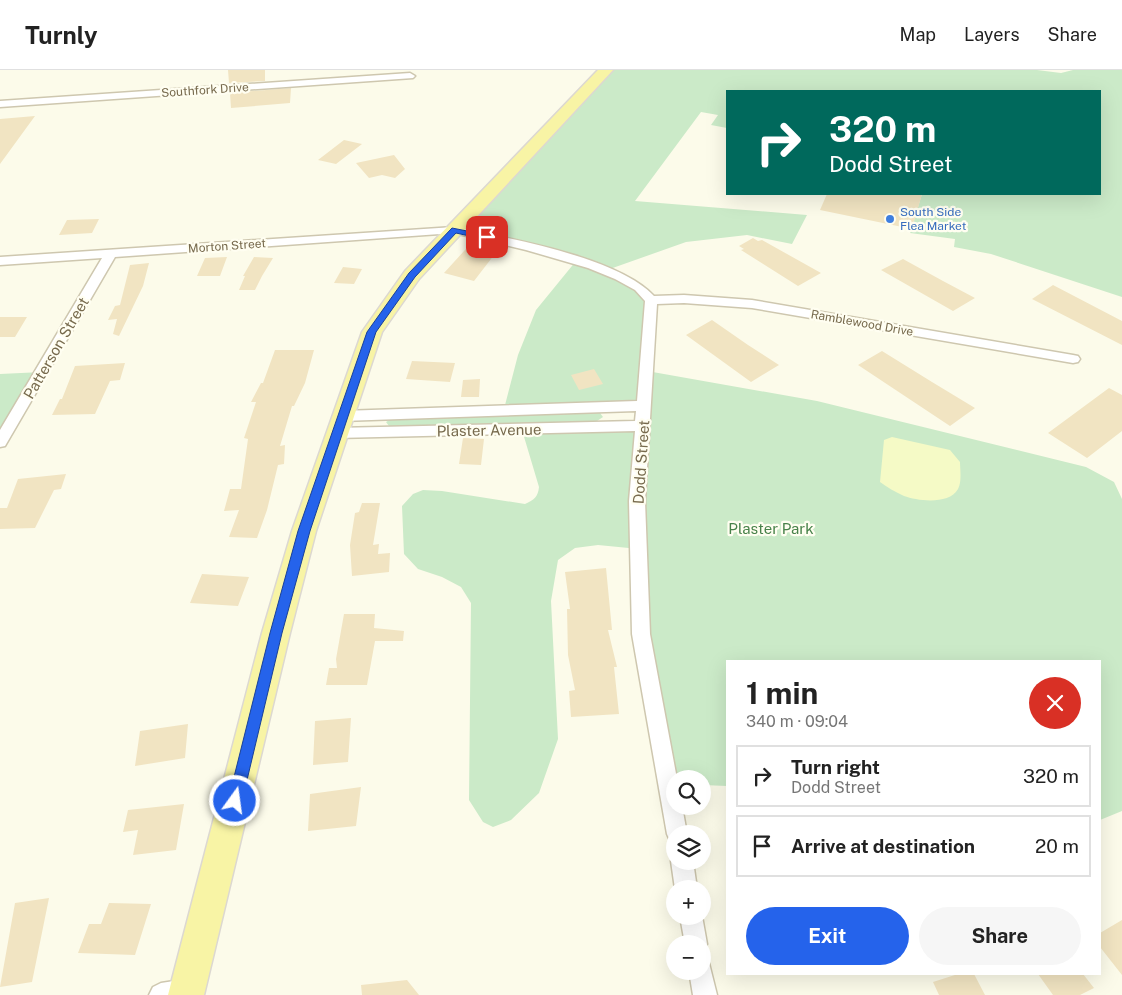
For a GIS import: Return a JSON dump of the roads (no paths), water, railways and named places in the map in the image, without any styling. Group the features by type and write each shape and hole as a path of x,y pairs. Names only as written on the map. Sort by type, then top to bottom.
{"main road":[{"path":"187,993 276,633 304,531 372,332 412,275 606,70"}],"street":[{"name":"Southfork Drive","path":"0,104 410,76"},
{"name":"Morton Street","path":"0,261 454,230"},
{"path":"454,230 504,241 606,270 630,280 643,288 651,300"},
{"name":"Patterson Street","path":"0,442 111,253"},
{"name":"Ramblewood Drive","path":"651,300 684,299 752,304 1073,358"},
{"name":"Dodd Street","path":"651,300 637,501 641,634 675,825"},
{"name":"Plaster Avenue","path":"339,424 644,406"},
{"name":"Plaster Avenue","path":"339,424 643,426"},
{"path":"702,980 705,995"},
{"path":"161,995 187,993"}],"place":[{"name":"South Side Flea Market","path":"890,219"}],"park label":[{"name":"Plaster Park","path":"771,528"}]}
